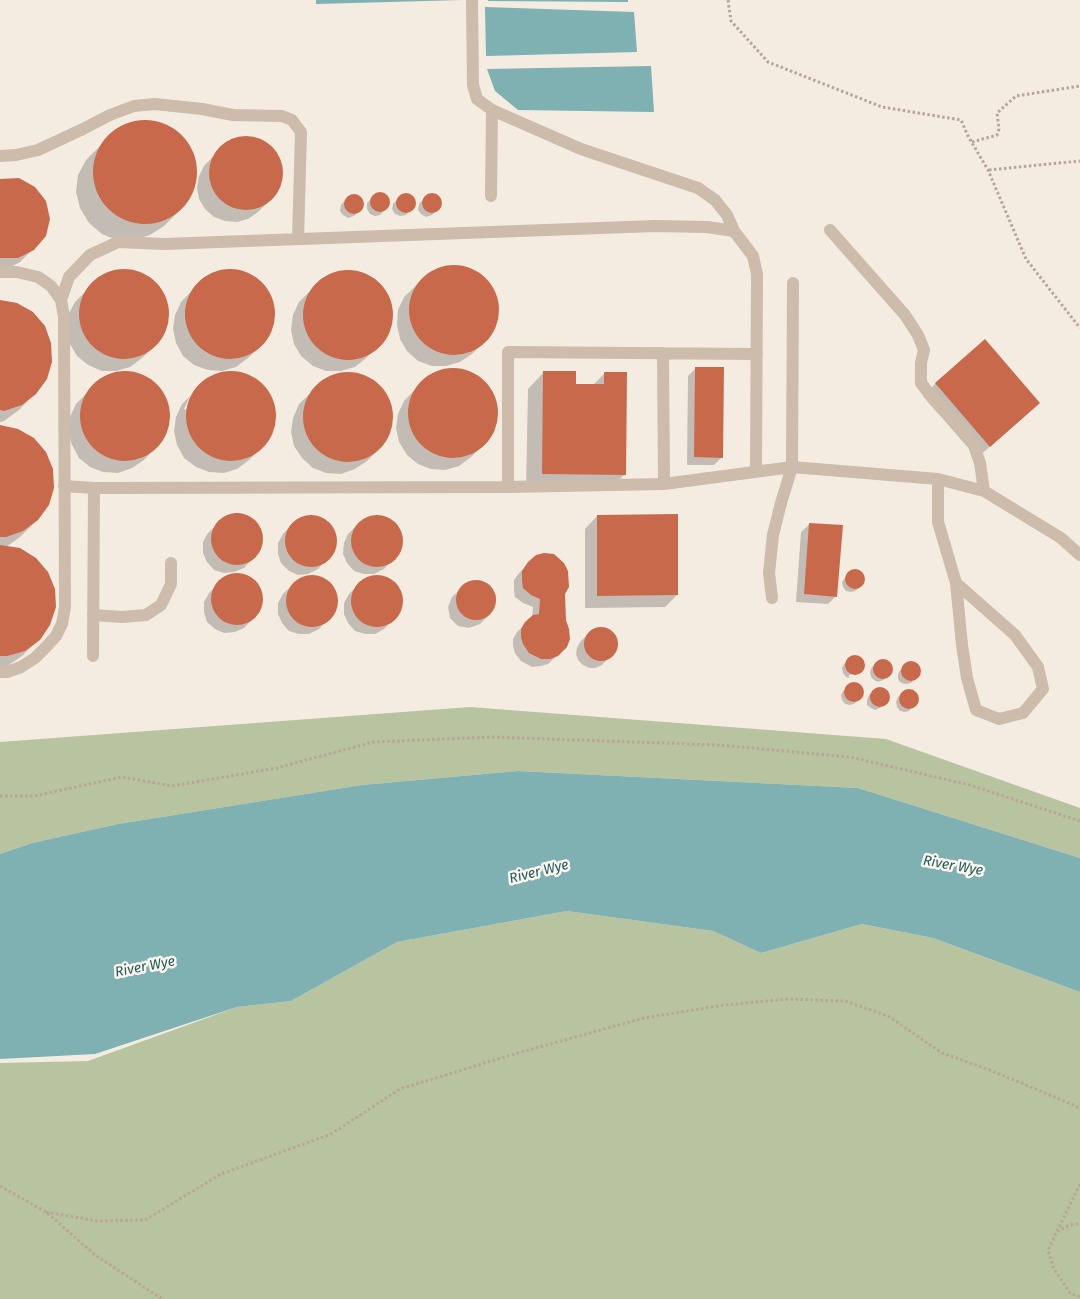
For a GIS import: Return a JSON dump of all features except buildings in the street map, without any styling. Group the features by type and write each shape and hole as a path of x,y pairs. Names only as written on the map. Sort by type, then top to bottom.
{"lane":[{"path":"472,0 473,85 477,99 492,110 581,149 698,188 715,200 727,214 734,231 753,256 757,274 756,471"},
{"path":"0,156 16,155 38,150 110,114 134,106 155,104 202,109 234,115 282,116 292,120 301,132 298,239"},
{"path":"491,196 492,110"},
{"path":"61,300 69,277 90,256 118,242 164,244 655,226 706,227 734,231"},
{"path":"830,230 906,315 924,350 921,363 921,383 972,443 980,463 984,491"},
{"path":"0,272 17,272 38,277 51,286 61,300 64,317 65,607 62,624 56,636 21,668 0,672"},
{"path":"772,598 769,573 773,535 792,467 793,283"},
{"path":"508,487 508,352 757,354"},
{"path":"663,353 664,484"},
{"path":"64,486 94,488 508,487 664,484 792,467 938,479 984,491 1061,538 1080,555"},
{"path":"938,479 938,522 956,583 967,678 976,710 999,719 1023,713 1043,689 1038,667 1015,636 956,583"},
{"path":"92,656 94,488"},
{"path":"93,615 122,617 146,615 162,604 171,584 171,562"}],"path":[{"path":"728,0 731,21 768,62 882,107 961,120 988,170 1026,259 1080,328"},
{"path":"972,142 998,135 997,113 1016,96 1080,86"},
{"path":"988,170 1080,161"},
{"path":"0,796 34,796 122,777 172,786 277,768 373,742 492,737 718,746 850,757 970,785 1080,821"},
{"path":"46,1212 97,1221 145,1220 221,1174 331,1134 400,1090 514,1054 644,1018 724,1005 788,999 845,1000 888,1016 942,1053 990,1070 1076,1106 1080,1110"},
{"path":"1080,1184 1048,1250 1054,1269 1070,1293 1080,1297"},
{"path":"0,1186 46,1212 95,1255 162,1299"},
{"path":"1056,1231 1080,1223"}],"green space":[{"path":"470,707 886,739 1080,808 1080,858 858,788 518,771 362,785 118,824 32,843 0,854 0,742"},
{"path":"567,911 713,931 761,953 862,924 933,938 1080,992 1080,1299 0,1299 0,1063 88,1061 237,1007 291,1001 397,942"}],"water":[{"path":"316,0 462,0 316,4"},
{"path":"628,0 628,2 488,1"},
{"path":"485,7 634,12 637,52 486,56"},
{"path":"651,66 654,112 518,110 495,91 487,69"},
{"name":"River Wye","path":"518,771 858,788 1080,858 1080,992 933,938 862,924 761,953 713,931 567,911 397,942 291,1001 237,1007 95,1054 0,1059 0,854 32,843 118,824 362,785"}]}
